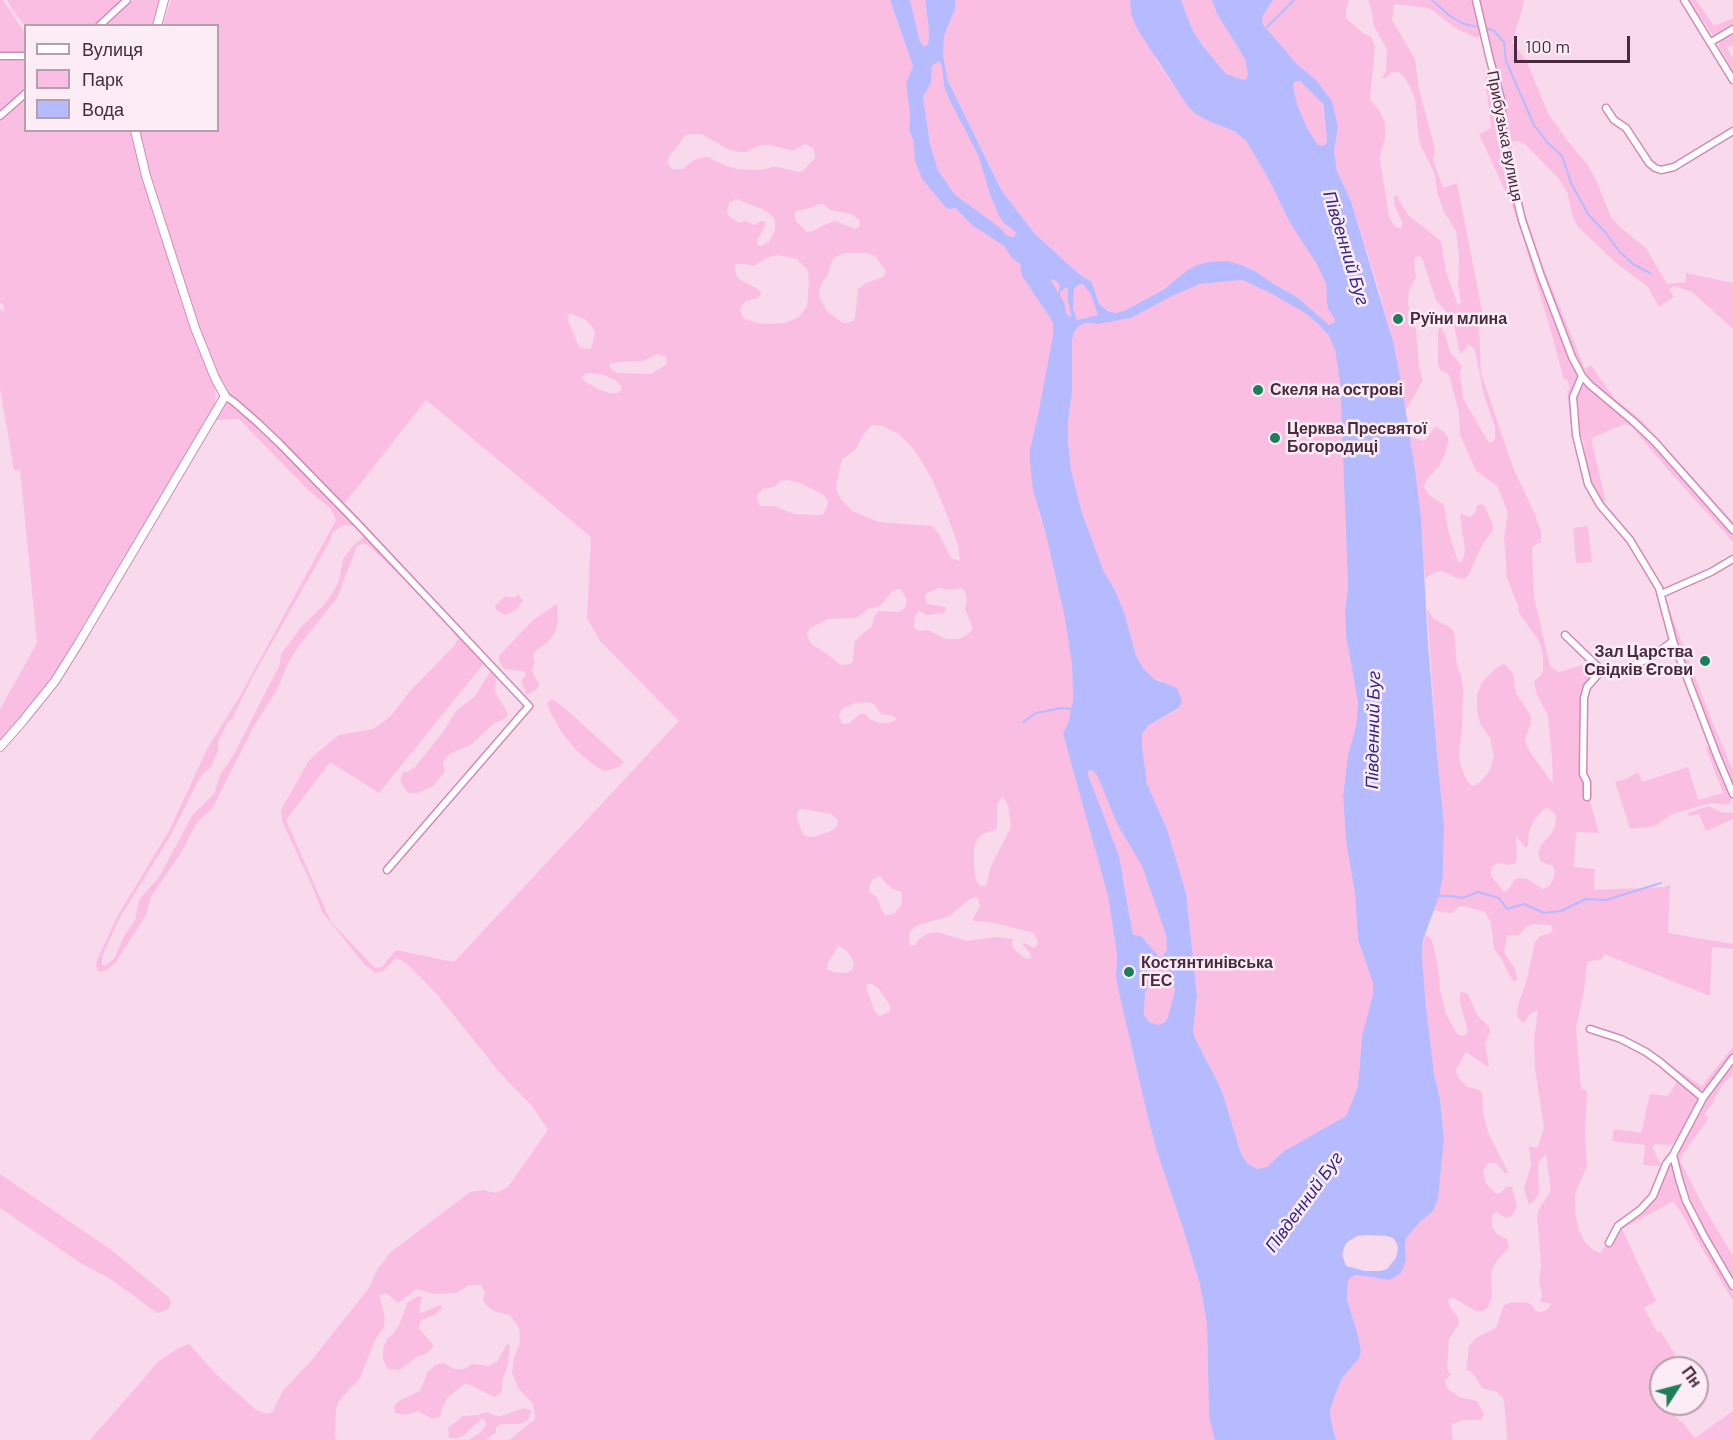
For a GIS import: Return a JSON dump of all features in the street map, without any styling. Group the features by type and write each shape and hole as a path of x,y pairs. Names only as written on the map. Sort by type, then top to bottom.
{"street":[{"path":"101,24 127,0"},
{"path":"158,24 164,0"},
{"name":"Прибузька вулиця","path":"1476,0 1503,106 1504,145 1527,237 1572,357 1582,376 1601,396 1655,442 1733,530"},
{"path":"1684,0 1733,80"},
{"path":"1711,42 1733,29"},
{"path":"0,56 24,56"},
{"path":"0,116 24,95"},
{"path":"1606,108 1614,120 1626,128 1649,163 1661,170 1674,167 1733,131"},
{"path":"135,132 146,176 195,328 215,378 225,396 258,423 357,522 529,706 387,870"},
{"path":"1582,376 1573,401 1576,435 1588,484 1600,505 1630,540 1661,594 1673,640 1733,794"},
{"path":"0,747 55,681 80,642 225,396"},
{"path":"1661,594 1711,572 1733,559"},
{"path":"1565,635 1594,664 1602,670 1612,672 1628,669 1654,656 1673,640"},
{"path":"1587,797 1587,782 1583,774 1584,698 1587,687 1602,670"},
{"path":"1590,1029 1621,1039 1646,1052 1703,1098"},
{"path":"1610,1243 1618,1226 1650,1200 1666,1164 1703,1098 1733,1058"},
{"path":"1673,1155 1686,1200 1733,1286"}],"green space":[{"path":"0,0 3,0 24,32 24,52 0,52"},
{"path":"7,0 123,0 96,24 24,25"},
{"path":"133,0 161,0 155,24 107,24"},
{"path":"171,0 890,0 913,66 906,83 910,113 909,130 913,140 915,161 922,179 946,208 955,208 973,226 1004,246 1011,257 1020,264 1022,276 1053,324 1053,335 1030,449 1039,513 1064,614 1072,664 1073,700 1069,720 1063,734 1108,896 1117,955 1116,977 1148,1118 1200,1285 1207,1324 1209,1417 1215,1440 509,1440 535,1419 533,1404 518,1388 512,1372 514,1357 520,1343 519,1328 510,1315 494,1311 487,1306 483,1300 485,1292 481,1285 469,1285 456,1293 433,1294 417,1289 398,1303 386,1293 379,1295 385,1318 384,1327 375,1340 360,1378 338,1402 335,1436 337,1440 90,1440 159,1361 189,1344 216,1374 256,1410 268,1414 273,1411 282,1392 311,1361 369,1288 378,1268 391,1252 470,1192 483,1190 496,1193 508,1187 548,1130 532,1106 500,1073 435,992 406,963 396,958 384,970 375,973 364,964 322,912 282,821 281,810 308,762 339,735 373,729 390,717 410,691 455,645 458,639 441,615 369,546 363,543 357,546 337,598 298,647 287,665 278,688 253,728 212,809 197,822 182,851 151,897 146,915 116,962 106,971 99,972 96,966 118,915 169,831 207,749 240,696 336,520 330,508 309,491 239,419 216,420 207,429 58,681 38,711 0,752 0,747 40,703 222,397 147,166 138,132 219,132 219,24 163,24","holes":["689,134 701,134 727,149 739,152 747,152 760,145 793,151 805,144 813,148 815,154 815,158 803,171 799,172 778,167 762,170 737,169 708,157 694,160 682,169 673,169 669,166 669,157","736,199 771,214 775,220 775,230 769,242 761,246 757,245 765,222 761,221 754,225 746,221 739,223 727,212 729,203","823,204 830,210 851,214 859,220 860,226 855,229 835,221 807,232 796,221 795,212","845,253 867,253 875,256 886,271 883,277 866,283 858,289 855,317 853,321 845,323 827,311 819,297 822,282 828,275 833,258","777,255 797,259 806,268 809,281 807,306 799,317 785,323 762,324 744,319 740,310 741,306 746,301 758,298 762,293 736,275 737,264 754,266 766,258","570,313 586,320 594,329 591,349 579,347 567,318","657,354 666,357 667,364 651,374 618,373 609,365 644,361","591,373 604,375 615,380 622,390 609,393 598,389 581,377","426,400 591,537 587,618 600,641 679,721 454,962 396,950 382,967 375,968 331,922 286,820 330,762 379,793 488,658 345,503","872,425 882,426 899,434 911,446 932,479 958,545 960,561 951,558 939,534 932,526 879,522 852,511 840,498 836,488 843,459 856,449 862,436","780,481 800,483 824,495 828,502 826,509 823,514 819,515 794,514 774,506 760,506 757,497 759,493 763,489 774,487","344,525 355,526 363,537 343,559 335,589 281,654 280,664 234,754 220,775 214,794 193,814 159,877 139,900 135,920 124,936 114,959 102,965 102,957 119,919 171,835 200,777 211,767 218,751 218,742 333,532","939,588 952,590 961,588 965,591 967,599 965,609 973,629 958,639 946,639 928,630 918,631 914,627 915,616 919,611 927,615 944,613 946,609 928,604 927,593","900,589 907,599 905,608 899,612 878,611 872,626 855,641 851,664 841,665 810,643 807,633 810,628 828,619 856,618 868,609 880,606 894,590","868,702 874,704 881,714 893,716 897,720 880,723 871,720 865,714 860,714 848,724 842,724 839,715 843,708 855,703","1002,796 1008,805 1011,827 991,866 986,886 980,886 976,880 974,868 974,846 982,834 997,828 997,805","801,809 831,814 838,820 837,826 831,831 814,837 805,836 797,817","880,876 891,888 901,892 902,904 894,914 886,915 877,897 868,891 872,880","976,897 980,906 974,921 991,922 1034,933 1038,943 1035,948 1022,944 1030,953 1031,958 1027,959 1014,949 1013,939 1005,938 967,941 937,932 927,934 915,945 910,946 911,930 918,925 950,916 968,900","838,946 847,951 854,964 852,970 846,973 827,969 828,963","868,984 879,989 891,1007 890,1011 880,1016 875,1012 866,987"]},
{"path":"910,0 925,0 929,31 928,44 925,47 920,42"},
{"path":"955,0 1130,0 1157,61 1188,107 1208,121 1234,131 1247,142 1290,223 1326,283 1328,309 1335,318 1335,322 1329,325 1325,323 1297,297 1244,266 1171,284 1124,311 1115,313 1103,308 1099,304 1092,282 1079,274 1035,234 1004,194 948,81 943,55 944,36 955,9"},
{"path":"1181,0 1212,0 1217,14 1245,59 1248,75 1246,79 1235,79 1226,74 1193,31"},
{"path":"1273,0 1349,0 1346,18 1371,37 1375,46 1370,99 1385,123 1385,139 1380,160 1389,216 1394,226 1401,229 1402,222 1394,204 1396,195 1408,215 1441,241 1446,271 1458,306 1461,302 1456,231 1443,210 1437,192 1435,175 1419,141 1415,99 1410,87 1398,72 1392,72 1381,79 1386,71 1387,50 1374,26 1368,0 1472,0 1481,35 1477,38 1457,29 1429,8 1394,4 1392,20 1415,59 1419,89 1435,149 1433,159 1443,188 1457,183 1483,316 1479,326 1481,373 1513,468 1541,532 1541,543 1532,548 1534,597 1550,666 1559,672 1589,663 1596,673 1587,683 1582,764 1584,792 1588,794 1599,833 1576,832 1574,867 1595,869 1594,890 1665,887 1670,884 1668,933 1733,944 1733,949 1712,947 1710,996 1604,954 1602,959 1587,962 1576,1029 1581,1089 1587,1091 1585,1138 1587,1166 1575,1194 1575,1213 1585,1242 1600,1253 1619,1227 1651,1203 1672,1160 1682,1199 1733,1293 1733,1301 1674,1201 1622,1229 1656,1301 1644,1308 1657,1332 1661,1332 1676,1356 1649,1356 1649,1416 1675,1416 1695,1438 1733,1411 1733,1440 1507,1440 1503,1398 1497,1392 1482,1388 1474,1375 1466,1370 1469,1346 1477,1337 1496,1328 1504,1305 1512,1302 1528,1303 1536,1311 1541,1312 1547,1310 1551,1305 1540,1302 1542,1296 1539,1281 1541,1264 1537,1216 1551,1191 1546,1154 1539,1161 1538,1166 1539,1193 1529,1205 1524,1189 1531,1165 1529,1146 1538,1147 1544,1128 1535,1069 1534,1039 1538,1010 1530,1014 1524,1023 1518,1018 1517,1010 1535,942 1540,936 1553,930 1551,925 1533,924 1526,927 1518,936 1507,937 1504,952 1515,969 1517,979 1515,982 1494,949 1491,923 1485,912 1464,906 1449,913 1434,910 1443,875 1444,825 1427,609 1434,619 1454,632 1457,666 1463,689 1460,763 1465,777 1472,786 1481,781 1489,772 1494,756 1490,738 1480,724 1477,695 1482,682 1503,664 1513,673 1516,693 1531,716 1531,724 1525,739 1528,749 1553,784 1548,716 1537,695 1534,683 1543,671 1543,654 1539,641 1519,613 1507,578 1504,537 1508,514 1505,505 1497,486 1476,471 1460,435 1459,413 1449,375 1440,370 1438,363 1440,326 1450,352 1462,366 1460,373 1463,398 1487,440 1491,443 1495,438 1495,427 1484,395 1475,351 1469,344 1460,353 1452,318 1436,300 1422,258 1416,257 1414,260 1416,278 1409,290 1408,304 1416,330 1419,366 1423,380 1406,410 1393,341 1377,284 1351,201 1337,171 1334,151 1338,127 1315,79 1297,64 1263,26 1262,17","holes":["1549,808 1556,816 1552,833 1541,845 1538,854 1541,862 1553,866 1555,872 1549,886 1543,889 1527,879 1518,878 1504,892 1492,877 1493,866 1499,863 1509,865 1515,863 1516,836 1526,848 1534,820 1543,810"]},
{"path":"1478,0 1524,0 1512,42 1526,60 1549,115 1588,165 1611,217 1646,248 1667,284 1686,282 1686,273 1733,283 1733,329 1692,292 1674,286 1669,290 1674,297 1659,307 1648,287 1616,263 1578,227 1567,192 1559,179 1525,144 1518,141 1511,142 1524,210 1543,266 1585,369 1591,365 1614,398 1641,420 1733,522 1733,525 1648,432 1593,383 1575,358 1526,222 1506,142 1504,104 1486,24"},
{"path":"1689,0 1696,0 1714,26 1733,18 1733,26 1713,36"},
{"path":"1733,33 1733,45 1727,47 1733,59 1733,71 1719,44"},
{"path":"0,60 24,61 24,132 130,132 189,321 215,389 216,398 213,409 53,676 0,742 0,709 37,643 20,469 17,471 14,469 0,389 0,309 4,312 3,304 0,303"},
{"path":"939,61 942,66 944,86 978,155 994,205 1005,224 1018,233 1013,237 1006,235 1003,230 956,196 938,170 930,144 923,97 931,83 932,66"},
{"path":"1484,70 1491,73 1500,107 1499,124 1502,146 1541,284 1571,362 1594,394 1639,430 1723,522 1733,534 1733,542 1631,426 1625,424 1591,438 1606,503 1595,496 1587,480 1584,441 1577,425 1571,426 1567,391 1570,390 1567,379 1564,380 1520,228 1479,134 1491,128"},
{"path":"1298,81 1304,84 1322,103 1327,140 1322,146 1318,145 1307,128 1297,104 1293,86"},
{"path":"1045,278 1056,281 1060,285 1059,305 1043,284 1042,281"},
{"path":"1242,280 1305,313 1329,336 1335,350 1340,382 1348,587 1345,611 1346,636 1358,703 1343,796 1358,940 1373,983 1373,994 1362,1036 1358,1086 1346,1116 1284,1151 1267,1167 1257,1169 1248,1164 1241,1154 1222,1091 1193,1031 1197,995 1186,893 1167,829 1147,784 1142,734 1149,725 1179,709 1160,680 1154,679 1143,668 1136,656 1125,615 1115,590 1104,572 1082,513 1071,470 1068,441 1072,392 1072,340 1079,326 1086,323 1098,324 1131,318 1200,284"},
{"path":"1080,284 1085,286 1091,295 1099,315 1079,320 1075,318 1074,291 1075,287"},
{"path":"1066,287 1070,318 1064,311 1060,299 1060,293"},
{"path":"1435,427 1443,431 1448,437 1448,442 1439,466 1426,480 1424,487 1429,495 1444,505 1448,530 1458,562 1462,562 1465,551 1460,515 1470,517 1475,513 1477,506 1484,505 1493,525 1469,574 1464,579 1442,571 1433,573 1425,579 1421,518 1410,436 1423,441"},
{"path":"1588,526 1592,562 1576,563 1573,528"},
{"path":"518,595 523,600 518,608 506,615 497,611 495,606 505,596 514,598"},
{"path":"1667,603 1733,770 1733,793 1679,649"},
{"path":"557,604 558,622 555,632 550,640 534,652 535,661 532,671 539,683 538,688 527,695 521,682 526,674 523,671 504,669 499,656 533,620"},
{"path":"492,669 496,676 495,692 508,713 506,718 493,724 471,745 449,754 443,762 445,771 433,786 418,793 408,793 400,781 403,772 415,767 443,732 456,711 475,696"},
{"path":"554,700 568,711 624,762 619,767 605,771 596,767 577,751 562,733 550,712 547,703"},
{"path":"1705,746 1710,748 1731,802 1725,805 1711,803 1672,814 1655,826 1630,829 1615,782 1638,772 1642,782 1688,767 1698,800 1723,793"},
{"path":"1089,770 1097,775 1118,826 1142,866 1166,935 1167,949 1163,956 1159,957 1146,941 1133,935 1123,876 1088,775"},
{"path":"1706,807 1733,813 1733,819 1706,831 1699,814 1689,816 1688,813"},
{"path":"1425,934 1432,940 1446,1014 1457,1034 1464,1036 1468,1032 1460,1002 1462,992 1468,994 1477,1015 1489,1027 1490,1031 1485,1045 1488,1067 1466,1052 1456,1070 1458,1077 1467,1087 1482,1092 1483,1113 1488,1132 1508,1172 1506,1174 1496,1163 1488,1163 1483,1171 1486,1183 1495,1193 1499,1194 1507,1186 1512,1187 1517,1206 1510,1217 1506,1218 1497,1212 1492,1216 1492,1227 1497,1234 1507,1239 1509,1245 1491,1271 1492,1296 1488,1307 1483,1311 1476,1311 1453,1298 1448,1300 1459,1323 1449,1339 1447,1369 1452,1374 1445,1382 1448,1389 1459,1397 1477,1401 1484,1414 1479,1420 1463,1420 1453,1424 1451,1428 1453,1440 1336,1440 1330,1411 1342,1378 1361,1351 1347,1299 1348,1281 1357,1275 1389,1280 1406,1259 1407,1237 1433,1211 1438,1199 1444,1139 1423,984 1422,958"},
{"path":"1151,960 1167,968 1175,990 1168,1017 1159,1025 1149,1022 1144,1015 1145,994 1148,986 1147,963"},
{"path":"1733,1047 1733,1055 1703,1093 1699,1093 1658,1057 1702,1086"},
{"path":"1733,1065 1733,1074 1724,1083 1704,1115 1709,1118 1680,1161 1733,1256 1733,1281 1719,1258 1688,1193 1678,1168 1677,1154 1709,1095"},
{"path":"1678,1080 1700,1098 1675,1143 1654,1144 1653,1149 1661,1166 1643,1165 1645,1145 1612,1141 1614,1129 1641,1133 1650,1094 1668,1096"},
{"path":"0,1174 110,1249 169,1297 171,1303 169,1309 157,1313 109,1278 82,1264 0,1208"},
{"path":"418,1296 422,1297 419,1308 421,1313 443,1306 436,1314 420,1321 419,1328 434,1346 426,1354 416,1357 400,1370 389,1369 383,1358 383,1349 387,1339 399,1325 407,1303"},
{"path":"507,1344 510,1345 508,1365 501,1393 494,1397 466,1383 448,1397 440,1417 432,1419 418,1411 405,1415 395,1413 394,1406 399,1401 420,1391 427,1373 435,1365 444,1363 454,1369 464,1369 472,1364 489,1366 497,1362"},
{"path":"524,1408 532,1411 528,1420 520,1424 501,1424 496,1427 496,1432 486,1440 469,1440 481,1432 486,1424 485,1420 481,1419 463,1436 449,1438 448,1428 463,1416 487,1412 501,1416"}],"water":[{"name":"Південний Буг","path":"890,0 910,0 920,42 925,47 928,44 929,31 925,0 955,0 955,9 944,36 943,55 948,81 999,185 1035,234 1079,274 1092,282 1099,304 1115,313 1124,311 1164,289 1197,265 1227,261 1256,272 1297,297 1329,325 1335,322 1328,309 1326,283 1290,223 1247,142 1234,131 1208,121 1188,107 1136,27 1131,13 1130,0 1181,0 1193,31 1203,46 1226,74 1243,80 1248,75 1245,59 1217,14 1212,0 1273,0 1262,17 1263,25 1297,64 1315,79 1332,101 1338,127 1334,151 1337,171 1351,201 1393,341 1415,470 1421,518 1428,644 1444,825 1443,875 1439,896 1423,940 1422,958 1434,1074 1440,1099 1444,1139 1438,1199 1433,1211 1407,1237 1406,1259 1400,1274 1389,1280 1357,1275 1348,1281 1347,1299 1361,1351 1359,1358 1342,1378 1330,1411 1336,1440 1215,1440 1214,1437 1209,1417 1207,1324 1200,1285 1148,1118 1116,977 1117,955 1108,896 1063,734 1069,720 1073,700 1072,664 1064,614 1033,490 1030,462 1030,449 1053,335 1053,324 1022,276 1020,264 1011,257 1004,246 973,226 955,208 946,208 922,179 915,161 913,140 909,130 910,113 906,83 913,66","holes":["939,61 949,99 978,155 999,216 1017,233 1013,237 1006,235 1003,230 954,194 938,170 930,144 923,97 931,83 932,66","1300,81 1323,104 1326,144 1318,145 1307,128 1297,104 1293,86 1295,82","1047,278 1060,285 1059,305 1042,281","1242,280 1272,294 1305,313 1329,336 1335,350 1340,382 1348,587 1345,611 1346,636 1358,703 1343,796 1358,940 1373,983 1373,994 1362,1036 1358,1086 1346,1116 1284,1151 1267,1167 1257,1169 1248,1164 1241,1154 1222,1091 1195,1038 1193,1031 1197,995 1186,893 1167,829 1147,784 1142,734 1149,725 1179,708 1182,701 1177,688 1154,679 1143,668 1136,656 1125,615 1115,590 1104,572 1082,513 1071,470 1068,441 1074,332 1086,323 1098,324 1131,318 1200,284","1083,284 1091,295 1098,315 1077,320 1073,308 1074,289","1066,287 1070,317 1064,311 1060,293","1089,770 1097,775 1118,826 1142,866 1166,935 1167,949 1163,956 1159,957 1141,936 1133,935 1119,856 1088,775","1151,960 1167,968 1175,990 1165,1022 1159,1025 1149,1022 1144,1015 1145,994 1148,986 1147,963","1357,1236 1387,1236 1393,1238 1398,1248 1396,1258 1387,1269 1380,1271 1365,1271 1346,1266 1342,1254 1346,1243"]}],"waterway":[{"path":"1264,30 1294,0"},
{"path":"1432,0 1450,16 1464,24 1493,30 1504,42 1506,61 1534,125 1562,156 1571,183 1588,214 1619,251 1633,264 1650,273"},
{"path":"1031,266 1039,274 1058,306 1060,322"},
{"path":"1023,722 1036,713 1061,708 1074,709"},
{"path":"1436,896 1462,898 1478,892 1499,898 1507,909 1524,904 1544,913 1561,911 1586,899 1606,900 1661,883"}],"place":[{"name":"Руїни млина","path":"1398,319"},
{"name":"Скеля на острові","path":"1258,390"},
{"name":"Церква Пресвятої Богородиці","path":"1275,438"},
{"name":"Зал Царства Свідків Єгови","path":"1705,661"},
{"name":"Костянтинівська ГЕС","path":"1129,972"}]}
